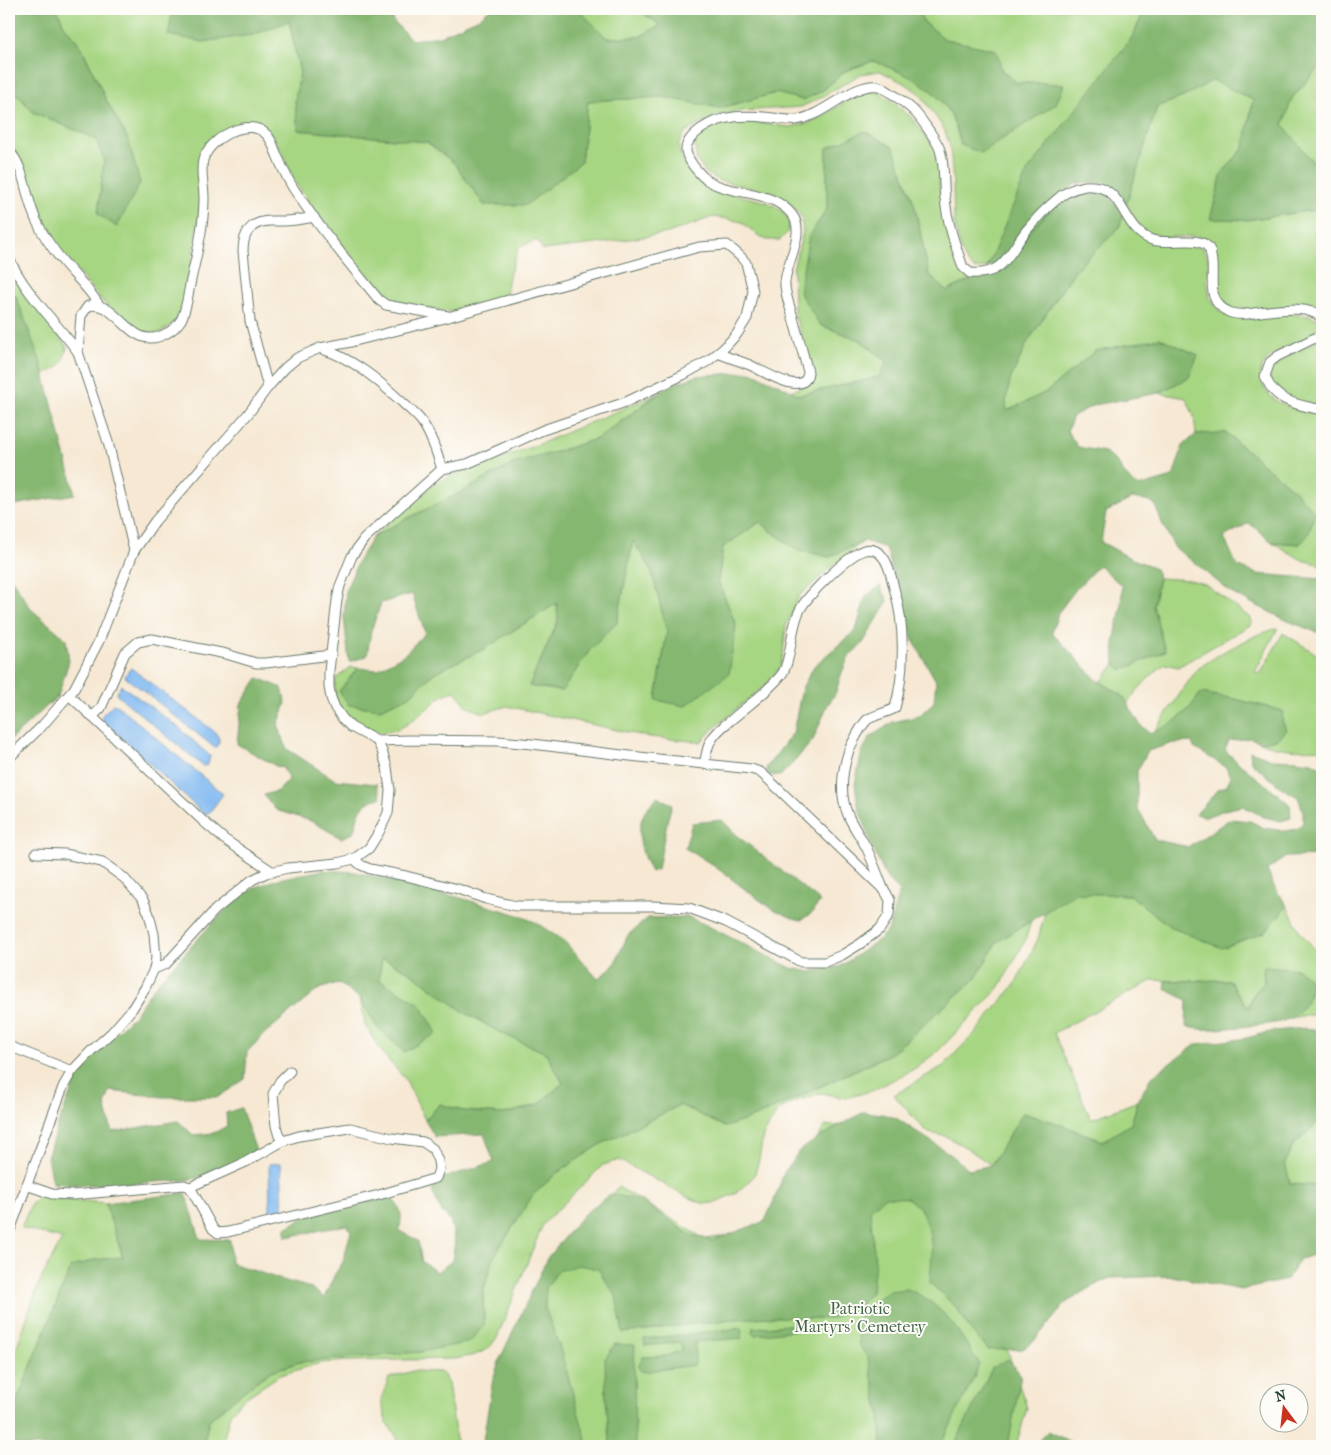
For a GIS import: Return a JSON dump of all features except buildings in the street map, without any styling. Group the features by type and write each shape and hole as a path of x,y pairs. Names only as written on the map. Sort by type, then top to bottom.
{"street":[{"path":"718,353 748,364 791,384 800,384 808,377 784,282 795,248 797,224 790,212 766,197 706,180 689,160 686,151 688,142 696,133 708,125 730,118 747,116 794,121 819,113 857,90 877,86 886,89 914,112 940,148 947,213 963,268 970,273 987,272 1002,265 1025,232 1057,199 1074,189 1092,186 1100,187 1110,192 1132,224 1144,236 1154,240 1198,241 1207,245 1210,249 1213,263 1212,288 1214,297 1218,305 1228,312 1242,314 1305,310 1322,318"},
{"path":"9,151 17,162 28,202 36,222 48,242 93,294 100,305 131,331 143,338 165,335 177,326 182,318 202,232 204,198 203,159 211,147 226,135 235,130 253,127 261,130 268,136 286,176 300,198 379,300 386,305 450,316"},
{"path":"268,387 250,321 243,242 245,235 254,225 262,222 314,217"},
{"path":"9,758 42,726 74,689 99,641 134,550 155,521 242,421 268,387 297,358 320,348 450,316 680,251 727,244 746,263 752,291 747,318 737,334 718,353 683,375 626,402 543,430 467,464 442,469 364,539 352,556 340,586 337,600 329,671 331,698 343,719 351,727 377,741 498,741 739,767 760,772 884,891"},
{"path":"9,258 28,289 78,352 108,442 134,550"},
{"path":"78,352 81,316 88,306 100,305"},
{"path":"1322,333 1320,336 1278,356 1270,362 1265,376 1271,390 1282,398 1299,405 1322,410"},
{"path":"320,348 335,353 370,374 410,410 422,422 430,435 442,469"},
{"path":"354,859 370,869 406,876 516,906 689,908 726,922 801,962 825,962 842,956 880,929 890,915 890,900 848,814 843,792 846,760 853,740 867,720 888,713 895,708 900,691 902,638 897,596 888,568 882,556 876,550 868,549 852,557 820,586 800,608 784,671 770,687 720,730 710,742 704,764"},
{"path":"92,718 104,703 125,653 131,647 144,640 163,640 226,654 256,663 331,655"},
{"path":"69,695 203,821 273,872"},
{"path":"154,969 166,964 215,910 252,880 266,873 288,868 337,863 354,859 369,848 388,813 390,790 386,767 377,741"},
{"path":"9,1233 63,1087 72,1071 90,1051 112,1032 132,1009 154,969 156,958 154,934 149,914 143,900 124,878 102,862 65,854 36,853"},
{"path":"9,1046 72,1071"},
{"path":"283,1141 279,1136 276,1126 274,1094 280,1081 290,1071"},
{"path":"26,1185 52,1194 74,1195 174,1185 190,1187 246,1162 283,1141 322,1131 350,1128 392,1138 423,1142 433,1149 438,1161 436,1178 379,1195 228,1232 218,1233 213,1229 190,1187"}],"green space":[{"path":"9,9 57,9 64,25 81,46 107,102 128,139 140,183 117,227 98,214 104,159 96,139 33,112 9,85"},
{"path":"57,9 173,9 169,35 252,35 289,21 300,73 295,100 298,130 427,142 454,162 484,205 581,162 588,101 663,97 720,108 776,93 803,100 822,91 845,71 873,61 916,80 934,93 951,116 961,145 1045,83 1017,83 1002,71 996,50 945,40 924,22 916,9 1145,9 1133,36 1102,77 987,268 974,269 966,261 961,250 954,222 950,146 944,129 921,95 906,84 880,71 861,74 801,107 741,111 718,115 685,132 679,144 679,151 687,166 699,181 713,189 767,202 782,210 789,221 788,232 780,240 767,240 756,234 742,222 713,217 668,233 604,243 543,250 537,240 519,247 509,276 506,297 450,312 395,303 384,299 315,211 295,182 272,134 263,127 254,124 241,124 221,134 207,144 200,156 201,203 182,305 175,323 158,334 149,334 138,331 106,305 62,254 43,225 35,207 22,163 15,151 9,146 9,85 33,112 96,139 104,159 98,214 128,139 107,102 81,46 64,25"},
{"path":"173,9 393,9 393,21 412,40 440,36 479,18 490,9 579,9 607,38 639,37 661,25 636,9 732,9 820,14 827,9 916,9 924,22 945,39 996,50 1002,71 1017,83 1064,85 1056,104 981,153 961,145 951,116 934,93 916,80 873,61 845,71 822,91 803,100 776,93 720,108 663,97 588,101 581,162 526,205 484,205 454,163 427,142 298,130 295,100 300,73 289,21 252,35 203,42 168,35"},
{"path":"579,9 636,9 661,25 639,37 607,38"},
{"path":"732,9 827,9 820,14"},
{"path":"1145,9 1322,9 1322,66 1319,67 1292,98 1283,125 1316,166 1322,162 1322,209 1246,220 1210,219 1222,173 1244,148 1253,100 1213,80 1185,96 1157,107 1126,205 1111,187 1105,184 1092,182 1075,184 1002,260 987,268 1027,172 1133,36"},
{"path":"1322,66 1322,162 1317,167 1283,126 1292,98 1319,67"},
{"path":"1213,80 1253,100 1244,148 1222,173 1246,220 1322,209 1322,313 1308,307 1289,307 1260,311 1232,308 1223,303 1218,296 1215,249 1210,241 1201,237 1166,237 1147,232 1138,224 1126,205 1157,107 1185,96"},
{"path":"877,90 911,117 937,151 939,179 951,248 959,266 970,280 947,291 929,275 914,203 893,147 827,148 827,209 809,236 820,325 860,340 887,361 879,378 799,395 790,391 806,385 813,378 794,313 793,269 803,232 801,216 794,208 769,192 720,181 706,173 697,161 694,141 707,131 728,122 748,120 789,127 810,123 857,95"},
{"path":"865,131 893,147 914,203 929,275 947,291 975,278 998,273 1006,265 1028,233 1062,199 1077,192 1095,190 1108,196 1123,215 1119,228 1075,270 1027,343 1010,380 1006,402 1007,411 1048,391 1095,351 1160,338 1198,355 1189,377 1159,393 1094,405 1073,416 1067,431 1078,447 1105,452 1117,462 1124,474 1138,487 1173,477 1183,446 1196,434 1226,433 1293,489 1315,513 1308,535 1300,544 1272,542 1249,523 1224,537 1237,566 1257,574 1322,579 1322,631 1316,632 1288,621 1231,593 1175,548 1154,503 1133,498 1106,512 1101,542 1132,559 1154,567 1159,578 1153,606 1165,651 1122,670 1115,664 1114,642 1121,608 1122,586 1099,565 1076,589 1058,613 1052,633 1096,679 1123,696 1141,726 1151,733 1179,718 1201,693 1283,711 1282,720 1286,730 1277,739 1261,742 1250,738 1229,741 1225,750 1290,805 1291,818 1281,821 1264,817 1243,806 1224,810 1206,817 1196,814 1219,789 1227,786 1230,777 1226,767 1194,748 1192,742 1173,743 1148,751 1137,771 1137,807 1155,840 1189,847 1230,819 1250,821 1264,828 1285,831 1298,829 1303,822 1303,811 1298,797 1282,788 1251,762 1250,751 1272,759 1312,762 1322,768 1322,856 1286,857 1267,870 1273,885 1287,906 1265,932 1222,948 1172,928 1130,895 1075,893 997,942 976,978 892,1053 755,1117 725,1127 680,1105 601,1144 557,1173 533,1195 493,1258 483,1293 484,1325 470,1342 420,1352 300,1362 271,1371 209,1420 203,1446 9,1446 9,1421 71,1267 94,1260 123,1257 105,1203 186,1193 200,1239 230,1240 231,1263 311,1288 324,1298 343,1262 351,1231 347,1225 286,1237 286,1228 306,1216 388,1197 399,1207 401,1220 399,1230 418,1241 422,1262 437,1272 452,1261 455,1242 451,1222 440,1209 432,1191 440,1179 494,1162 484,1134 435,1137 425,1120 440,1104 463,1111 504,1114 538,1105 563,1083 546,1053 501,1033 464,1012 410,972 382,958 379,980 420,1004 437,1033 404,1052 377,1027 360,998 338,983 319,989 264,1034 247,1052 245,1079 218,1097 163,1097 110,1091 105,1105 112,1132 178,1121 193,1135 214,1133 227,1126 226,1113 241,1108 256,1151 214,1171 188,1180 102,1185 52,1183 47,1157 76,1080 94,1055 135,1014 154,987 208,928 229,906 254,888 278,879 323,870 355,872 457,897 515,914 535,922 565,942 598,979 614,965 628,935 648,918 688,917 791,968 811,972 841,966 888,931 899,892 886,877 872,847 858,804 855,784 862,752 870,737 893,722 919,716 934,702 936,681 913,640 886,548 864,541 829,557 795,549 760,522 723,547 718,581 736,625 729,674 685,706 656,700 667,631 651,569 633,541 617,623 590,650 562,691 529,686 558,621 557,603 484,649 434,673 408,697 380,709 349,705 339,691 358,668 377,670 405,654 425,633 412,594 381,603 371,631 367,656 349,662 344,617 346,590 359,559 373,537 513,464 599,438 669,386 696,376 751,372 799,395 879,377 887,361 860,340 820,325 799,292 809,236 827,209 827,148"},
{"path":"1123,215 1135,232 1203,248 1209,260 1207,281 1210,298 1220,312 1233,317 1274,313 1311,316 1318,319 1320,329 1310,337 1273,355 1264,363 1261,370 1261,378 1269,394 1284,405 1322,416 1322,565 1302,560 1272,542 1300,544 1226,433 1196,434 1194,416 1186,398 1159,393 1189,377 1197,355 1160,338 1095,351 1048,391 1007,412 1006,402 1010,380 1027,343 1075,270 1119,228"},
{"path":"9,265 15,277 67,347 60,365 44,374 16,296 9,298"},
{"path":"16,296 42,366 75,494 9,506 9,298"},
{"path":"1322,338 1322,406 1297,400 1272,385 1269,371 1276,361"},
{"path":"657,394 599,438 562,450 456,495 373,537 438,481 542,443"},
{"path":"760,522 795,549 829,557 864,541 799,596 786,626 780,668 764,686 713,729 701,742 649,737 507,706 484,713 468,707 455,691 440,697 403,727 385,732 376,731 366,728 348,716 336,699 335,679 351,667 358,668 340,691 408,697 434,673 484,649 557,603 558,621 529,686 562,691 590,650 617,623 633,541 651,569 667,631 656,700 736,625 718,581 723,547"},
{"path":"9,575 32,610 66,639 69,661 58,696 9,741"},
{"path":"1159,578 1190,580 1205,584 1249,617 1252,624 1178,667 1165,664 1144,682 1127,704 1123,696 1101,682 1115,664 1122,670 1165,651 1153,606"},
{"path":"880,586 888,601 863,643 850,655 835,694 827,706 813,740 780,776 769,775 766,768 793,733 802,688 814,666 856,630 866,596"},
{"path":"1278,628 1255,672 1260,674 1283,633 1322,656 1322,749 1299,750 1261,742 1277,739 1283,711 1201,693 1181,717 1154,732 1197,669 1223,652 1259,634"},
{"path":"258,678 282,688 286,703 278,725 287,749 335,780 377,784 381,798 373,800 364,806 359,814 353,833 341,838 311,821 276,810 264,795 278,791 289,780 283,768 237,744 241,704"},
{"path":"657,797 672,804 658,869 651,872 644,857 640,841 640,825 646,810"},
{"path":"722,820 740,838 820,901 812,913 801,920 779,912 758,899 710,863 685,848 692,823"},
{"path":"1075,893 1130,895 1172,928 1265,932 1287,906 1300,932 1322,959 1322,1015 1307,1015 1285,1019 1292,1015 1263,966 1264,983 1254,993 1248,1008 1229,980 1153,980 1054,1033 1091,1119 1138,1101 1131,1124 1103,1141 1059,1124 1023,1113 991,1165 967,1148 945,1136 929,1133 894,1095 943,1066 976,1032 1016,983 1038,939 1045,912"},
{"path":"1031,921 1025,941 999,988 938,1051 914,1069 874,1090 846,1098 821,1093 793,1102 778,1111 763,1136 755,1173 748,1183 734,1194 713,1203 704,1204 687,1197 619,1160 603,1165 543,1224 497,1338 488,1349 475,1355 455,1359 320,1363 280,1375 242,1400 230,1414 222,1446 203,1446 209,1420 271,1371 300,1362 340,1358 484,1325 483,1293 493,1258 533,1194 557,1173 601,1144 680,1105 725,1127 755,1117 892,1053 975,978 997,942"},
{"path":"382,958 410,972 464,1012 501,1033 546,1053 563,1083 538,1105 504,1114 463,1111 440,1104 425,1120 406,1080 383,1054 365,1025 360,998 377,1027 420,1004 378,980"},
{"path":"1263,966 1298,969 1311,980 1310,994 1307,1001 1298,1012 1286,1020 1240,1027 1192,1028 1186,1026 1187,1000 1165,989 1166,981 1229,980 1248,1008 1254,993 1264,983"},
{"path":"1306,1028 1322,1032 1322,1115 1316,1124 1292,1147 1285,1163 1290,1184 1322,1186 1322,1252 1300,1259 1286,1280 1241,1290 1172,1276 1111,1278 1067,1302 1034,1341 1023,1349 988,1350 971,1331 956,1307 930,1283 932,1255 930,1234 920,1208 907,1198 884,1197 870,1210 875,1262 872,1291 858,1307 831,1319 775,1317 734,1319 623,1333 616,1296 598,1269 579,1265 558,1271 546,1288 545,1308 559,1345 587,1443 603,1446 482,1446 493,1379 500,1359 548,1257 583,1215 610,1194 640,1200 689,1234 712,1241 765,1221 784,1173 800,1150 864,1112 896,1118 950,1154 970,1170 991,1165 1023,1113 1059,1124 1103,1141 1131,1124 1138,1101 1151,1077 1197,1044 1242,1039 1274,1031"},
{"path":"1322,1115 1322,1138 1316,1149 1322,1160 1322,1186 1290,1184 1285,1163 1292,1147 1316,1124"},
{"name":"Patriotic Martyrs' Cemetery","path":"891,1122 981,1271 1027,1408 1016,1446 573,1446 543,1316 541,1278 618,1187 705,1239 764,1230 825,1126"},
{"path":"38,1197 105,1203 123,1258 94,1260 71,1267 9,1421 9,1369 39,1283 62,1239 21,1228 31,1204"},
{"path":"907,1289 931,1302 941,1311 965,1341 979,1364 940,1446 882,1446 880,1415 868,1358 859,1345 857,1322 863,1311 890,1291"},
{"path":"797,1324 802,1326 797,1330 755,1335 752,1333 753,1328"},
{"path":"741,1328 743,1338 695,1342 695,1365 642,1372 638,1367 643,1357 666,1356 682,1350 680,1342 645,1346 644,1339"},
{"path":"615,1344 635,1345 635,1446 605,1446 610,1440 606,1400 605,1359"},
{"path":"1008,1359 1021,1375 1008,1446 954,1446 992,1368"},
{"path":"413,1371 442,1372 448,1383 457,1446 403,1446 386,1422 381,1399 389,1378"},
{"path":"1048,1431 1079,1446 1033,1446"}],"water":[{"path":"131,668 214,731 219,740 215,748 126,678 125,675"},
{"path":"121,685 178,727 210,756 208,765 203,766 116,694"},
{"path":"113,704 118,706 223,794 210,812 204,814 102,720 102,715"},
{"path":"281,1163 283,1210 270,1213 269,1164"}]}
